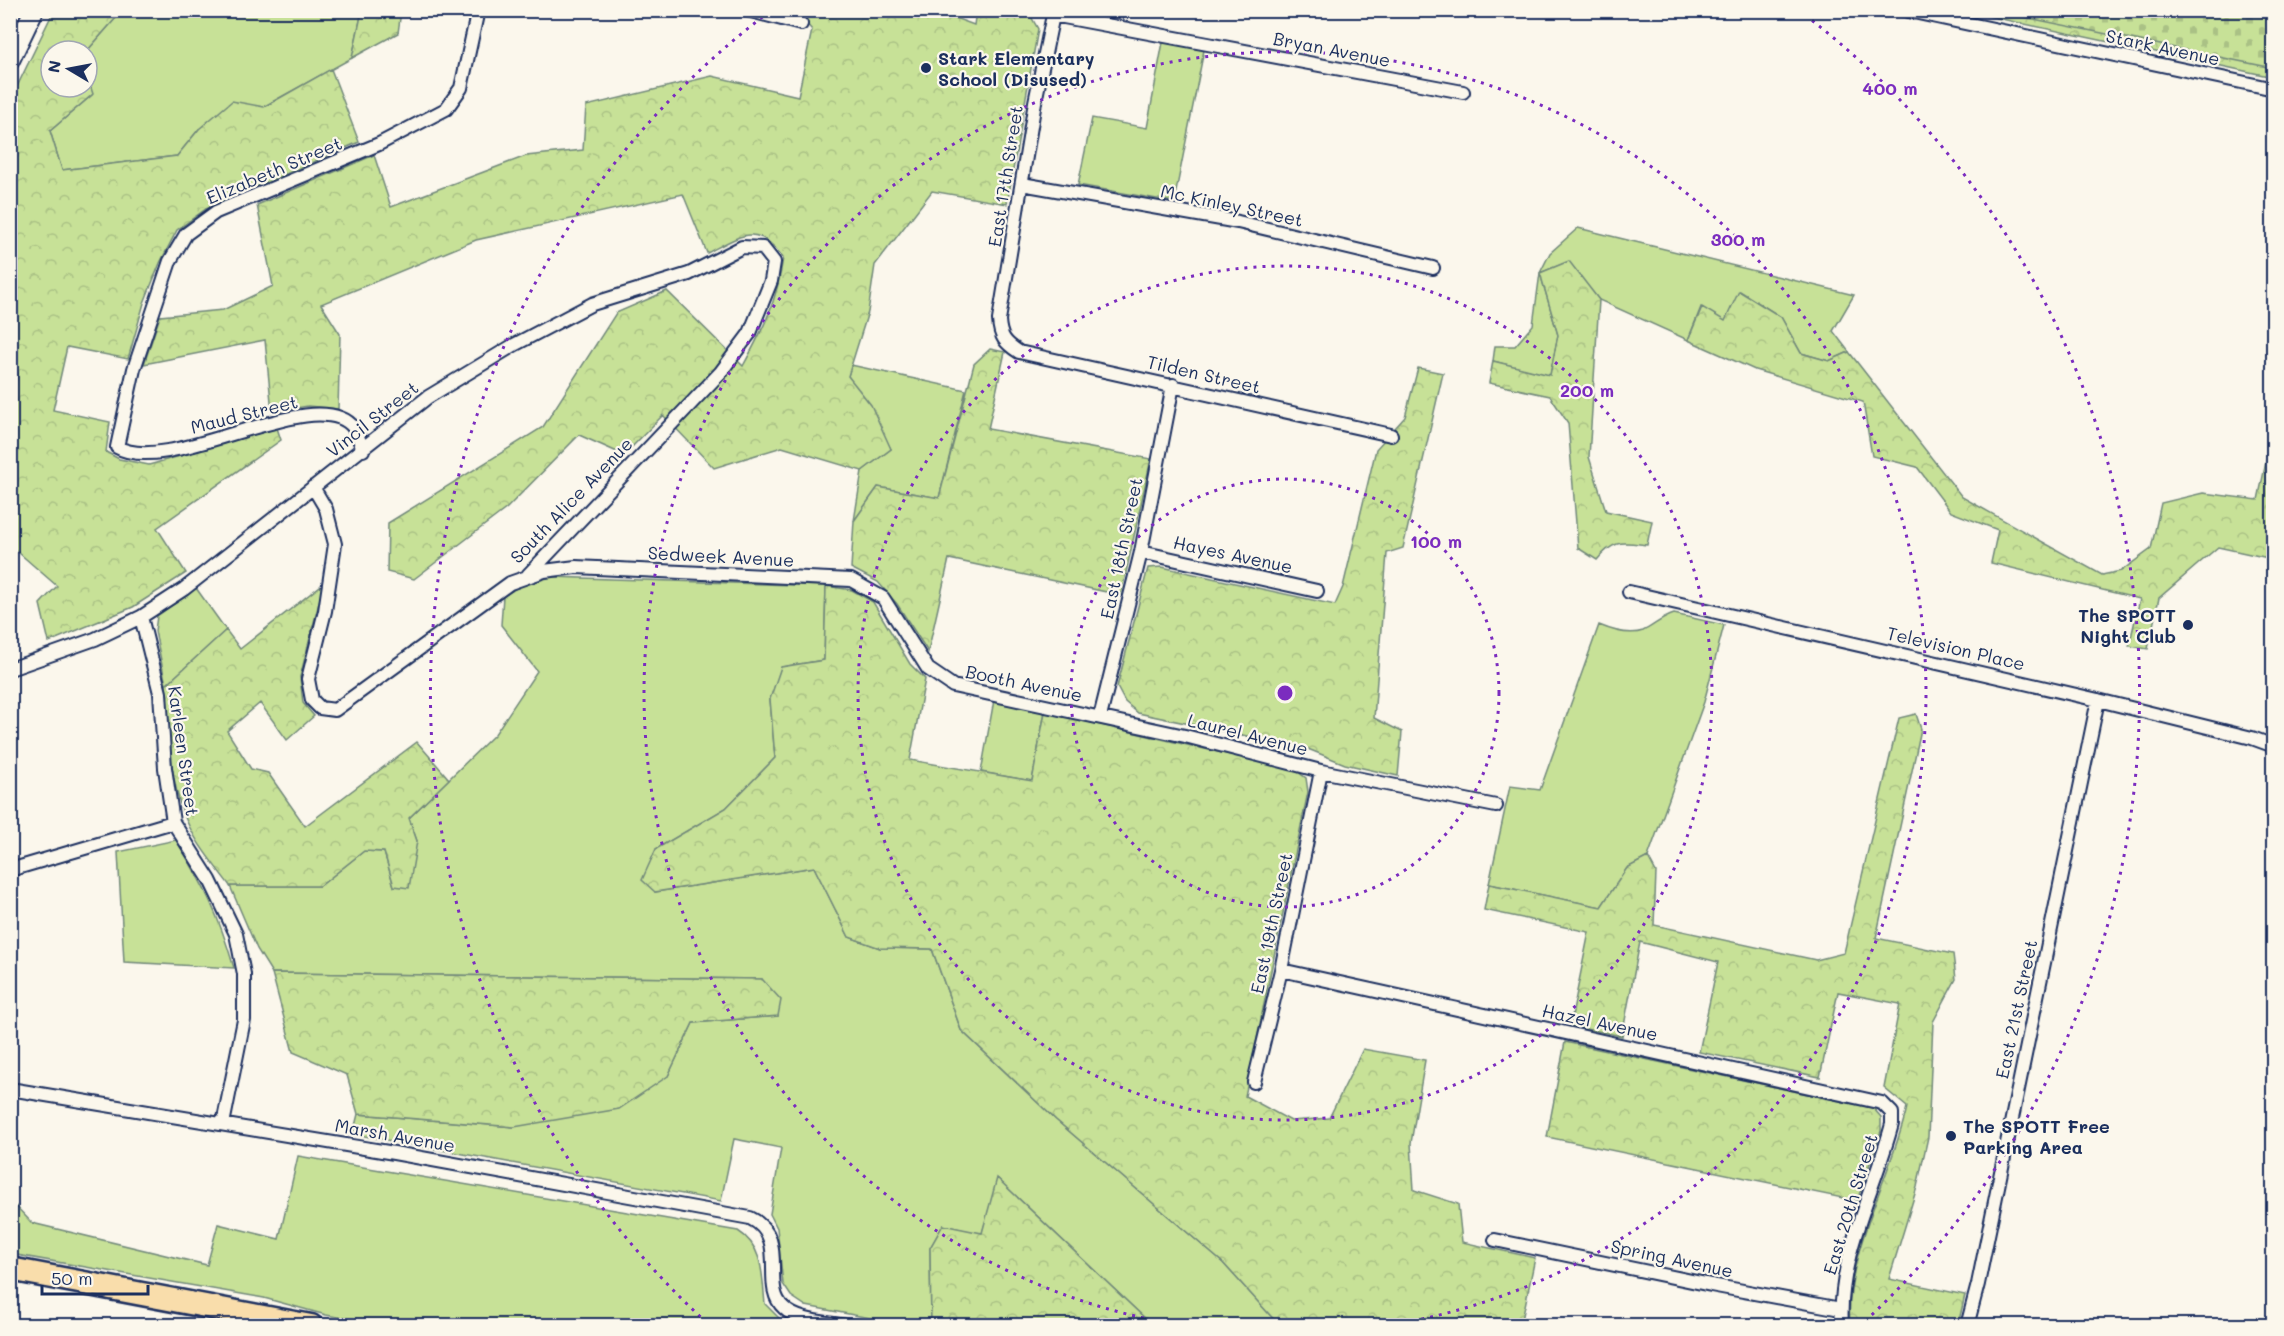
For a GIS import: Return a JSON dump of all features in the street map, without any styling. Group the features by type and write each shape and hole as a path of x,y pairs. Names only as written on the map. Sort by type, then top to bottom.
{"highway":[{"path":"10,1269 311,1326"}],"main road":[{"path":"10,60 34,10"}],"street":[{"name":"Elizabeth Street","path":"117,447 134,369 170,261 186,234 216,212 379,144 446,109 461,88 478,10"},
{"path":"747,10 801,24"},
{"name":"Stark Avenue","path":"1905,10 2274,89"},
{"name":"Bryan Avenue","path":"1054,13 1463,92"},
{"name":"East 17th Street","path":"1009,345 999,332 999,320 1054,13"},
{"name":"Mc Kinley Street","path":"1022,184 1238,222 1433,268"},
{"name":"Vincil Street","path":"10,669 95,639 141,617 184,589 428,398 514,345 592,304 689,274 742,247 763,248 774,262"},
{"name":"South Alice Avenue","path":"313,486 327,509 335,544 325,612 308,680 312,700 320,708 335,710 510,583 525,577 720,373 750,333 771,281 774,262"},
{"name":"Tilden Street","path":"1009,345 1019,352 1391,435"},
{"name":"East 18th Street","path":"1100,717 1141,552 1173,385"},
{"name":"Maud Street","path":"117,447 125,451 166,452 267,423 317,414 339,418 353,427 363,450"},
{"name":"Hayes Avenue","path":"1141,552 1317,591"},
{"name":"Sedweek Avenue","path":"525,577 544,571 576,567 851,580 867,586 883,598 899,623"},
{"name":"Television Place","path":"1629,592 2098,700 2252,738 2274,746"},
{"name":"Karleen Street","path":"141,617 160,693 165,768 173,822 210,880 236,934 244,974 244,1020 223,1124"},
{"name":"Booth Avenue","path":"899,623 928,669 953,686 1100,717"},
{"name":"East 21st Street","path":"1967,1326 1978,1284 2098,700"},
{"name":"Laurel Avenue","path":"1100,717 1321,771 1496,806"},
{"name":"East 19th Street","path":"1254,1082 1281,970 1321,771"},
{"path":"10,870 173,822"},
{"name":"Hazel Avenue","path":"1281,970 1882,1103 1892,1113 1891,1129"},
{"name":"Marsh Avenue","path":"10,1089 394,1153 750,1218 762,1224 767,1231 777,1299 784,1309 801,1317 846,1326"},
{"name":"East 20th Street","path":"1842,1326 1841,1309 1847,1264 1891,1129"},
{"name":"Spring Avenue","path":"1495,1240 1711,1285 1841,1309"}],"green space":[{"path":"54,10 122,11 98,39 40,39"},
{"path":"122,11 362,11 352,58 263,107 199,129 177,156 62,170 50,131 87,99 99,99 98,39"},
{"path":"362,11 401,11 398,33 352,58"},
{"path":"791,11 936,11 974,25 976,11 1029,13 1038,29 1007,204 932,191 875,265 868,312 848,376 871,405 891,449 862,471 782,447 714,468 663,415 624,455 579,435 507,508 414,579 387,572 388,523 543,427 616,313 667,291 743,366 769,314 783,258 765,239 748,235 729,241 707,253 683,194 476,240 321,304 340,334 338,409 308,406 272,412 265,340 144,364 160,316 223,310 273,286 257,205 374,155 391,207 526,156 583,150 586,106 712,76 798,96 812,30 796,12"},
{"path":"1964,11 2273,11 2273,77"},
{"path":"1994,11 2273,11 2273,68"},
{"path":"39,41 39,99 87,99 50,131 62,170 177,156 199,129 232,101 264,107 331,69 359,142 206,209 177,230 160,263 144,303 128,359 67,347 53,410 110,422 106,452 119,459 149,465 277,428 281,440 157,528 186,573 133,607 49,642 40,604 57,586 11,546 10,413 18,373 10,371 11,99"},
{"path":"1163,42 1204,50 1174,202 1078,185 1092,118 1147,128"},
{"path":"1578,228 1854,295 1833,331 1849,352 1829,361 1801,353 1781,317 1740,291 1725,322 1701,307 1688,340 1599,300 1568,262 1540,273 1550,253"},
{"path":"1569,261 1599,300 1589,457 1606,511 1652,521 1647,545 1631,543 1614,545 1597,560 1578,548 1568,423 1550,396 1489,383 1493,361 1550,375 1558,335 1540,273"},
{"path":"1540,273 1558,335 1550,376 1493,361 1495,346 1515,346 1533,325"},
{"path":"1739,291 1781,317 1801,353 1829,361 1849,352 1962,497 2102,575 2121,571 2151,549 2161,503 2203,493 2258,500 2273,429 2273,559 2218,547 2159,598 2148,649 2129,646 2140,599 1991,563 1998,530 1951,512 1917,467 1872,456 1863,402 1755,370 1688,340 1702,307 1725,321"},
{"path":"990,349 1005,352 988,429 1151,459 1121,595 949,559 928,652 897,604 878,582 851,568 854,521 878,487 939,498 974,364"},
{"path":"851,365 966,390 939,498 878,487 854,521 862,471 891,449 848,376"},
{"path":"1418,368 1443,373 1403,548 1387,553 1374,718 1402,732 1398,776 1345,764 1308,749 1138,713 1125,702 1117,687 1148,568 1162,567 1335,605 1343,587 1376,449 1405,417"},
{"path":"551,577 826,586 824,660 782,667 770,699 775,758 726,808 656,849 655,892 814,867 849,937 880,948 932,949 961,1030 1056,1120 1223,1263 1279,1325 1152,1325 998,1179 982,1234 943,1225 930,1248 931,1325 907,1325 806,1306 791,1296 783,1284 777,1228 770,1214 781,1148 734,1139 721,1201 353,1134 358,1114 514,1127 668,1076 693,1023 778,1016 762,979 272,973 257,949 230,886 320,886 364,851 384,852 394,886 417,841 409,818 495,734 537,671 501,625 503,596 520,586"},
{"path":"324,583 300,677 303,703 314,716 287,740 260,703 227,731 251,769 268,773 305,826 417,742 449,779 409,818 417,841 409,888 394,886 384,852 364,851 320,886 230,886 192,832 178,797 170,749 166,685 226,630 240,649"},
{"path":"826,586 852,590 873,602 910,664 925,679 910,760 1032,781 1045,712 1295,770 1306,778 1308,792 1245,1096 1291,1121 1329,1118 1363,1049 1425,1060 1411,1143 1414,1190 1458,1204 1462,1242 1535,1258 1521,1325 1279,1325 1223,1263 1056,1120 961,1030 932,949 880,948 849,937 814,867 655,892 642,880 656,849 726,808 775,758 770,699 781,667 824,660"},
{"path":"196,588 226,630 166,685 155,631 157,616"},
{"path":"1674,614 1724,625 1704,702 1648,857 1627,868 1601,907 1489,884 1510,786 1540,790 1599,625 1620,632 1632,633 1643,631"},
{"path":"994,700 1045,712 1032,781 981,772"},
{"path":"1916,714 1921,729 1876,938 1953,954 1956,979 1933,1022 1928,1137 1917,1187 1889,1279 1965,1295 1958,1325 1850,1325 1850,1298 1861,1243 1891,1160 1907,1107 1884,1088 1900,1004 1838,992 1820,1077 1699,1052 1718,962 1640,942 1622,1036 1570,1026 1589,932 1484,910 1489,884 1601,907 1627,868 1648,857 1656,872 1654,925 1816,960 1844,953 1899,718"},
{"path":"176,840 210,902 234,968 124,962 118,852"},
{"path":"272,973 762,979 781,1000 778,1016 693,1023 668,1076 619,1109 514,1127 358,1114 347,1075 293,1052"},
{"path":"1565,1042 1873,1108 1881,1117 1881,1131 1857,1201 1547,1137"},
{"path":"298,1156 738,1231 753,1245 757,1254 762,1273 765,1304 783,1322 795,1325 382,1325 326,1315 264,1298 11,1254 11,1201 32,1223 207,1265 218,1224 279,1239"},
{"path":"997,1178 1152,1325 931,1325 930,1248 943,1225 982,1233"}],"place":[{"name":"Stark Elementary School (Disused)","path":"926,68"},
{"name":"The SPOTT Night Club","path":"2188,625"},
{"name":"The SPOTT Free Parking Area","path":"1951,1136"}]}
